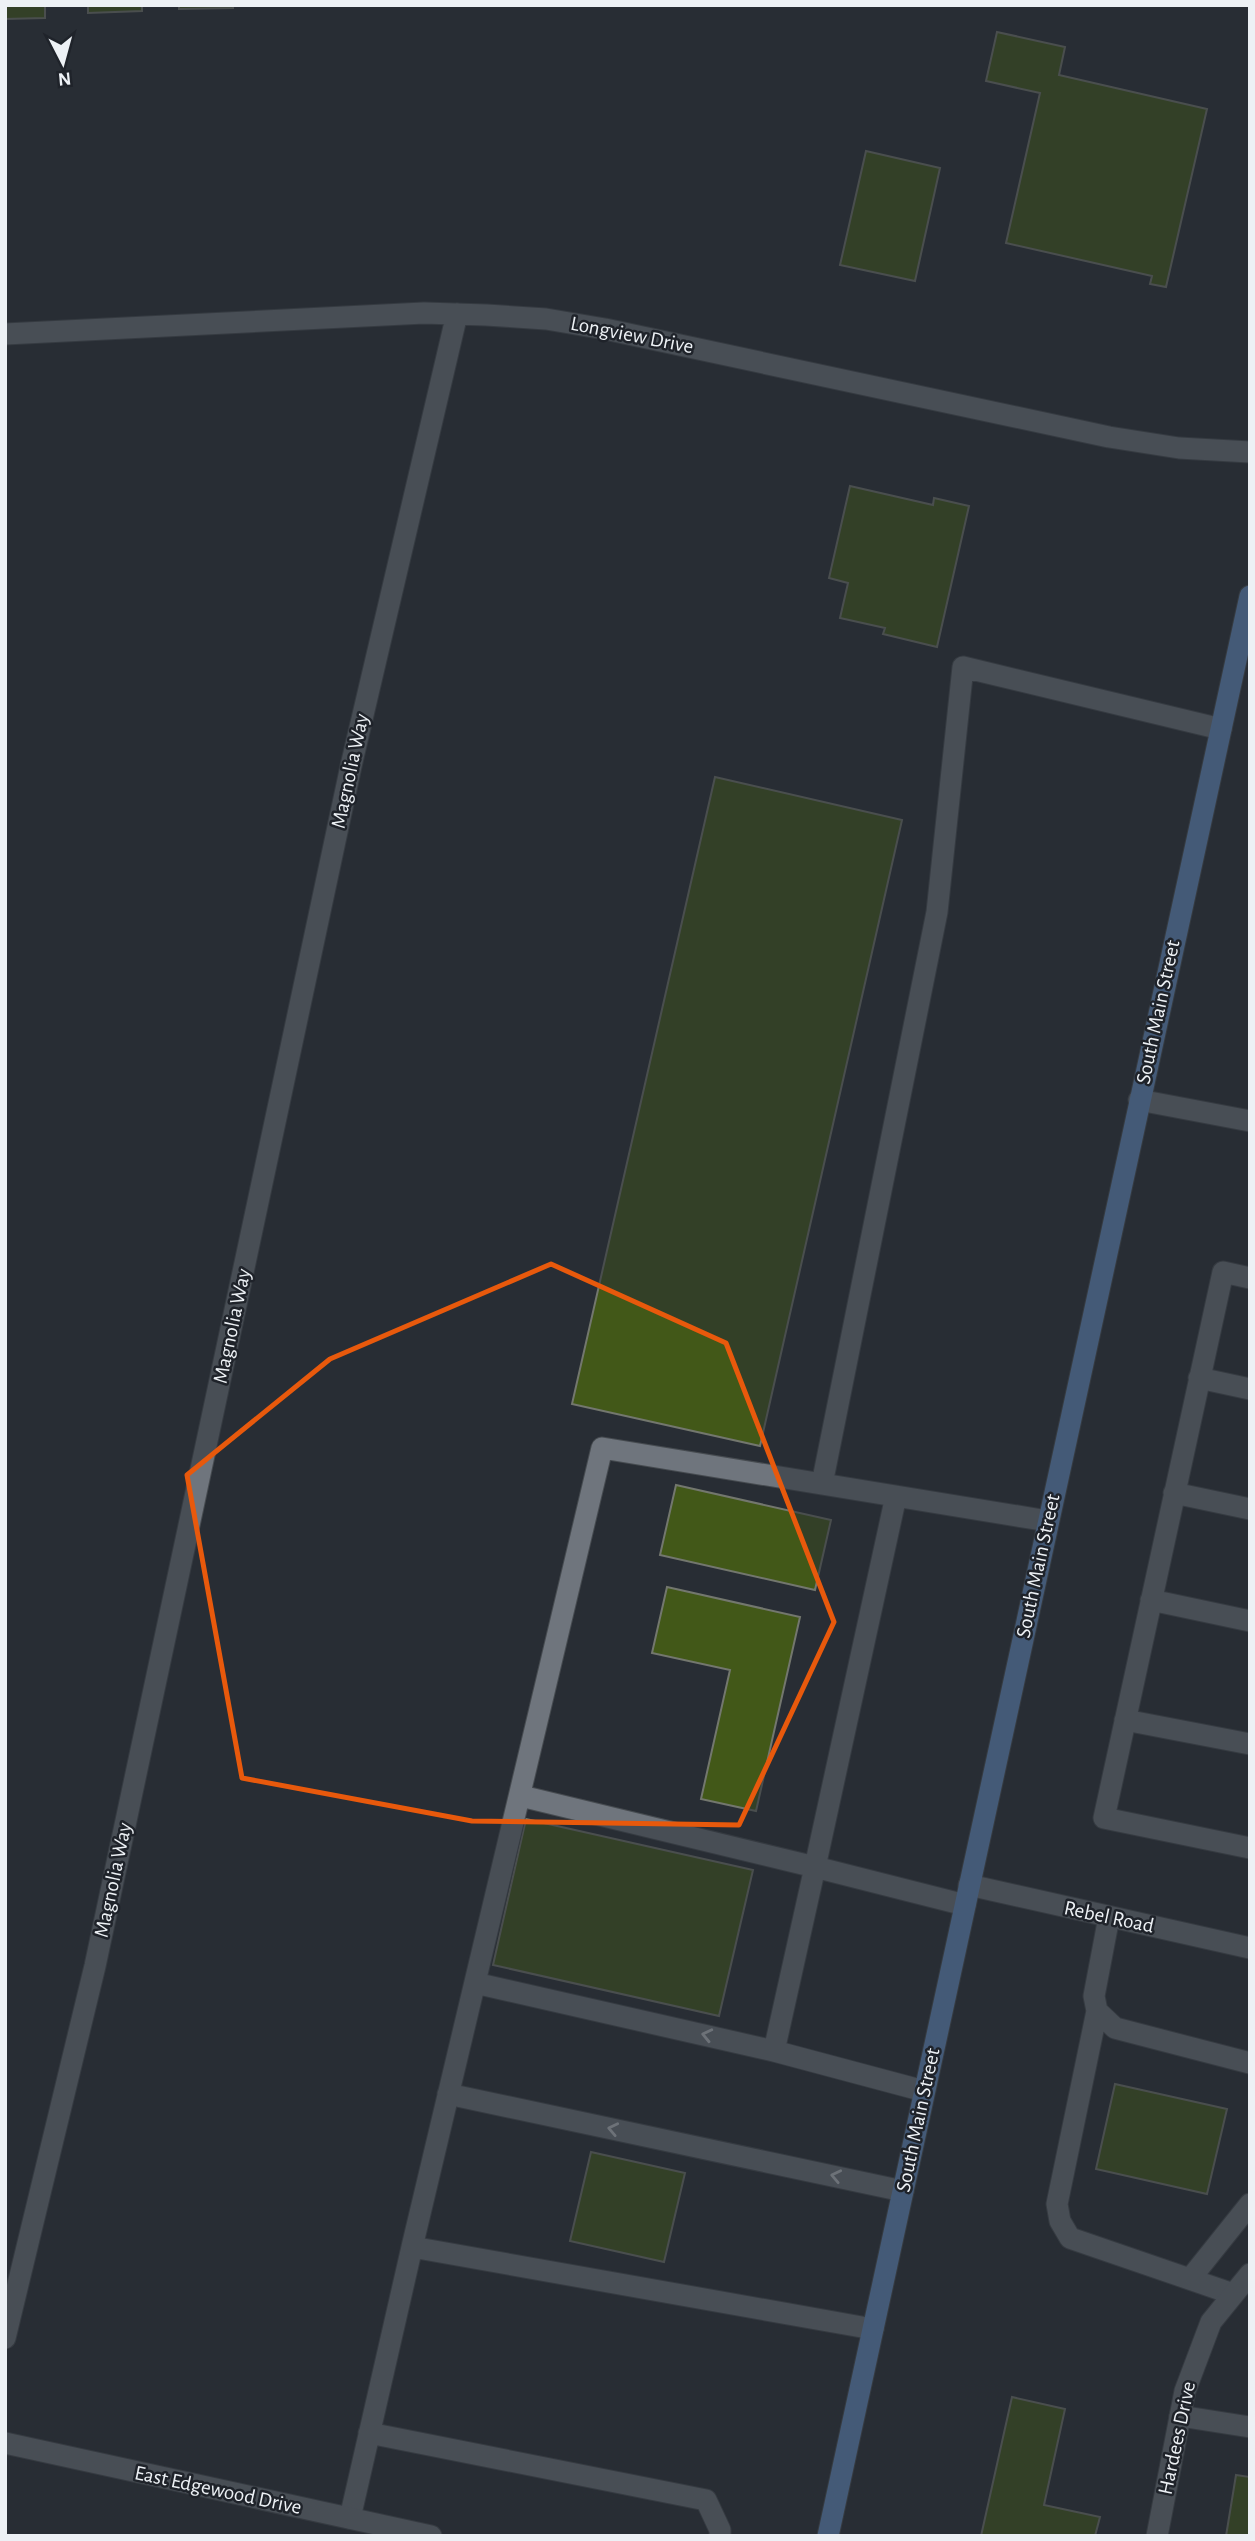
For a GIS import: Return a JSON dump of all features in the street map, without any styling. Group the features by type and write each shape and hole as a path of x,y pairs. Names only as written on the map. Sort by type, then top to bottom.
{"main road":[{"name":"South Main Street","path":"828,2536 1250,596"}],"street":[{"name":"Longview Drive","path":"5,334 333,317 457,314 546,319 604,329 1109,437 1180,448 1250,452"},
{"name":"Magnolia Way","path":"5,2338 97,1953 351,766 457,314"},
{"path":"822,1484 937,912 964,667 1221,729"},
{"path":"1139,1100 1250,1121"},
{"path":"1250,1278 1223,1272 1104,1818 1250,1848"},
{"path":"1199,1378 1250,1389"},
{"path":"349,2518 602,1448 1048,1521"},
{"path":"1174,1493 1250,1509"},
{"path":"774,2050 896,1496"},
{"path":"1151,1600 1250,1621"},
{"path":"1125,1720 1250,1744"},
{"name":"Rebel Road","path":"521,1796 815,1867 967,1895 1109,1917 1250,1948"},
{"path":"1109,1917 1094,1996 1097,2011 1057,2204 1060,2221 1070,2238 1233,2294"},
{"path":"475,1983 774,2050 924,2091"},
{"path":"1097,2011 1115,2028 1250,2063"},
{"path":"448,2094 903,2191"},
{"path":"1190,2279 1250,2204"},
{"path":"412,2247 873,2329"},
{"name":"Hardees Drive","path":"1157,2536 1185,2391 1211,2322 1250,2274"},
{"path":"1180,2416 1250,2427"},
{"path":"369,2432 706,2500 720,2530 720,2536"},
{"name":"East Edgewood Drive","path":"5,2444 431,2536"}],"highlighted area":[{"path":"551,1264 726,1343 834,1622 739,1825 472,1821 242,1778 187,1475 330,1359"}],"building":[{"path":"5,5 45,5 45,18 5,19"},
{"path":"88,5 142,5 142,11 88,13"},
{"path":"179,5 233,5 233,8 179,9"},
{"path":"997,32 1065,47 1059,75 1207,109 1166,287 1150,284 1152,276 1006,243 1040,93 986,81"},
{"path":"866,151 940,168 915,281 840,265"},
{"path":"850,486 933,505 934,498 969,506 937,647 883,634 885,628 840,618 848,583 829,578"},
{"path":"715,777 902,820 760,1446 572,1404"},
{"path":"676,1485 831,1520 815,1590 660,1555"},
{"path":"667,1587 800,1617 756,1811 701,1799 730,1670 652,1653"},
{"path":"526,1819 753,1870 719,2016 493,1965"},
{"path":"1115,2084 1227,2109 1207,2194 1096,2169"},
{"path":"591,2152 685,2173 664,2262 570,2241"},
{"path":"1012,2397 1065,2409 1044,2505 1100,2517 1095,2536 981,2536"},
{"path":"1236,2475 1250,2477 1250,2536 1226,2536"}]}
